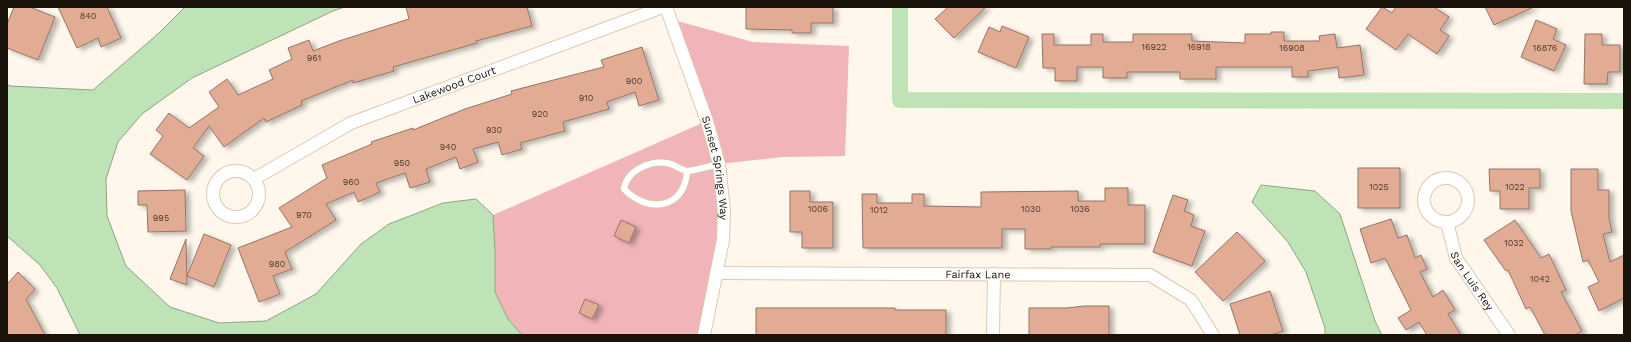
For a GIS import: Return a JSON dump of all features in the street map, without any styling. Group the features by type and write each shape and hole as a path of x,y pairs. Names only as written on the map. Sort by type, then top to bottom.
{"street":[{"name":"Sunset Springs Way","path":"664,7 707,121 719,164 724,211 723,240 704,335"},
{"name":"Lakewood Court","path":"254,179 351,123 664,7"},
{"name":"San Luis Rey","path":"1447,222 1456,258 1509,335"},
{"name":"Fairfax Lane","path":"716,273 1150,275 1190,300 1213,335"},
{"path":"993,335 994,274"}],"lane":[{"path":"687,171 686,181 683,188 678,196 668,203 658,205 644,204 624,189 625,183 633,173 644,166 657,163 670,164 687,171 719,164"}],"shaded area":[{"path":"185,7 345,7 333,11 192,78 142,114 118,142 106,179 107,216 126,266 170,307 219,323 266,321 316,294 361,244 389,224 443,203 476,199 493,215 495,292 508,319 522,335 80,335 57,288 40,265 7,236 7,84 10,86 93,90 159,33"},
{"path":"670,19 753,42 849,46 845,156 782,157 719,164 724,211 704,335 522,335 508,319 495,292 493,215 707,121"},
{"path":"1261,185 1315,191 1340,214 1375,321 1382,335 1325,335 1325,328 1306,272 1288,242 1252,202"}],"building":[{"path":"14,7 30,7 55,17 38,60 7,48 7,24"},
{"path":"58,7 107,7 121,38 101,47 98,38 77,48"},
{"path":"406,7 527,7 532,26 476,41 477,43 393,67 394,71 353,83 353,80 301,101 302,105 266,122 264,118 224,147 209,126 193,148 204,156 187,180 150,154 163,136 156,130 169,113 189,128 219,107 209,92 227,79 238,95 273,79 269,70 292,59 288,48 309,40 313,51 339,41 409,19"},
{"path":"746,7 833,7 833,23 811,23 811,33 792,33 792,30 746,29"},
{"path":"948,7 986,7 954,38 935,19"},
{"path":"1382,7 1392,13 1396,7 1434,7 1449,17 1440,30 1449,36 1437,54 1408,34 1396,50 1366,29"},
{"path":"1485,7 1534,7 1494,25"},
{"path":"1536,20 1557,29 1553,39 1566,45 1554,71 1521,57"},
{"path":"1002,26 1029,37 1016,68 978,52 989,27 1000,32"},
{"path":"1271,32 1284,32 1284,41 1320,41 1319,36 1335,34 1337,48 1360,45 1364,75 1339,78 1338,67 1308,71 1308,77 1292,77 1292,67 1216,67 1216,79 1180,79 1180,72 1127,72 1127,78 1103,78 1103,67 1077,67 1077,81 1055,81 1055,68 1043,68 1042,34 1054,34 1054,45 1091,45 1091,34 1103,34 1103,42 1133,42 1133,34 1192,34 1192,41 1245,43 1245,34 1271,34"},
{"path":"1585,34 1602,34 1602,45 1620,45 1620,72 1608,72 1607,84 1584,84"},
{"path":"642,47 659,100 639,106 635,92 607,102 609,109 563,122 565,131 520,143 522,149 502,155 498,142 473,149 478,162 460,169 456,157 426,169 430,182 410,188 405,173 376,183 380,192 358,202 354,192 326,204 336,220 285,252 292,269 273,276 280,294 259,302 238,248 292,227 279,208 327,178 322,165 372,144 371,142 413,128 413,130 465,109 512,94 511,91 604,67 601,60"},
{"path":"1358,168 1400,168 1400,208 1358,208"},
{"path":"1489,169 1540,169 1540,188 1529,188 1529,209 1500,209 1500,191 1490,191"},
{"path":"1571,169 1598,169 1598,190 1609,190 1609,218 1612,232 1603,234 1610,262 1624,255 1624,298 1599,311 1588,287 1599,282 1588,260 1583,262 1571,211"},
{"path":"1105,188 1128,188 1128,205 1145,205 1145,244 1100,244 1100,247 1051,247 1051,249 1025,249 1025,229 1002,229 1002,248 863,248 862,194 877,194 877,203 912,203 912,194 924,194 924,206 981,207 981,192 1078,191 1078,201 1105,201"},
{"path":"185,190 186,231 148,232 147,205 138,205 138,191"},
{"path":"790,191 810,191 810,202 833,202 833,248 802,248 802,232 790,232"},
{"path":"1173,195 1188,200 1184,211 1194,215 1191,226 1205,231 1192,266 1153,252"},
{"path":"1391,219 1398,238 1407,235 1415,258 1421,255 1427,269 1420,272 1433,297 1443,290 1455,310 1448,314 1461,335 1427,335 1419,322 1406,330 1398,318 1411,310 1385,258 1371,263 1360,229"},
{"path":"621,220 636,227 629,243 614,236"},
{"path":"1515,220 1541,258 1549,254 1566,290 1561,292 1582,331 1575,335 1545,335 1530,307 1526,309 1508,270 1506,271 1484,240"},
{"path":"1237,232 1265,261 1223,301 1195,272"},
{"path":"204,234 231,245 214,287 187,276"},
{"path":"186,239 187,285 170,279"},
{"path":"18,272 35,289 26,299 45,335 7,335 7,284"},
{"path":"1270,291 1283,331 1271,335 1240,335 1230,304"},
{"path":"585,299 599,305 592,319 579,313"},
{"path":"1109,306 1109,335 1029,335 1029,308 1067,308"},
{"path":"756,308 895,308 895,310 946,310 946,335 756,335"}],"waterway":[{"path":"900,7 900,100 1624,101"}]}
